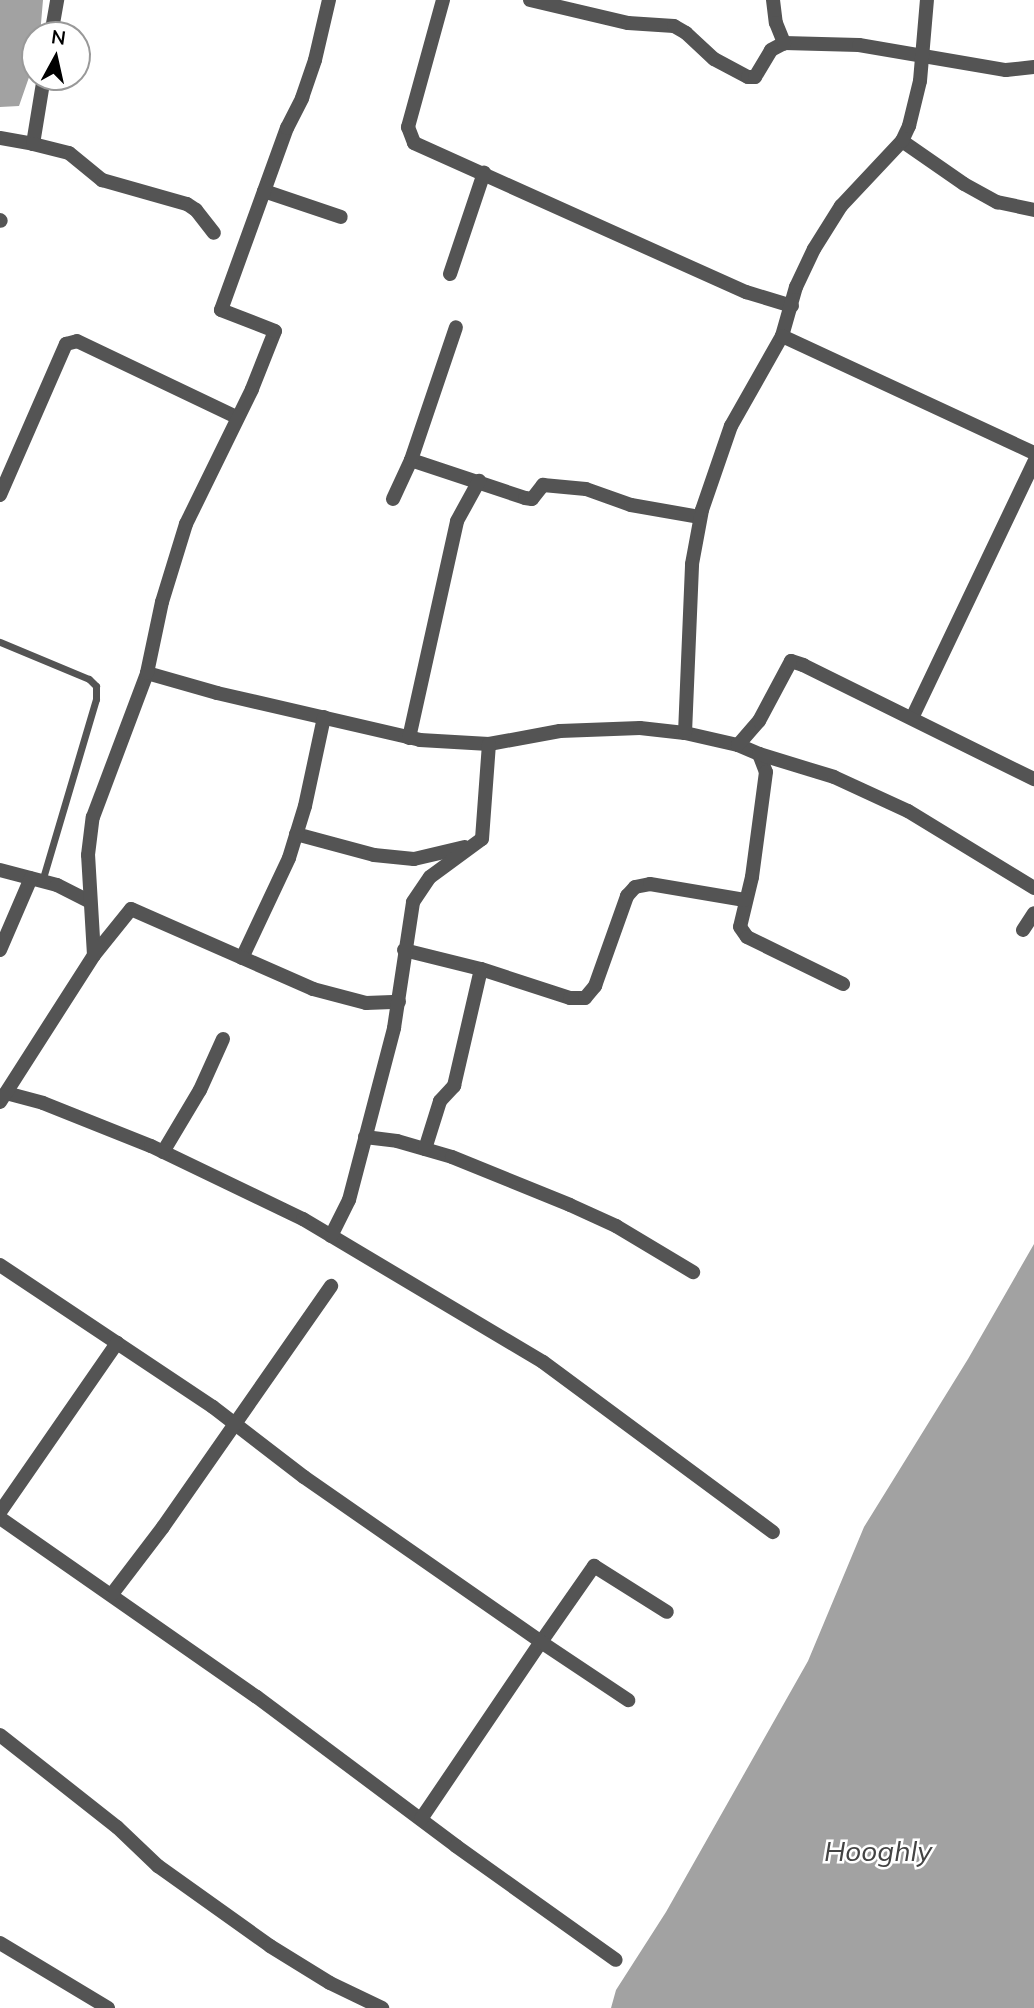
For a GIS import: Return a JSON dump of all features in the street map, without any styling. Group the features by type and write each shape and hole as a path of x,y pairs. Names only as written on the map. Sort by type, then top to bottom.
{"street":[{"path":"53,21 57,0"},
{"path":"94,955 88,855 93,817 147,673 162,602 186,524 252,389 275,331 221,310 315,60 329,0"},
{"path":"443,0 408,127 414,144 746,292 792,306"},
{"path":"530,0 628,23 674,26 714,59 748,77 755,77 771,50 784,43 859,45 1006,70 1034,67"},
{"path":"773,0 776,23 784,43"},
{"path":"685,733 692,564 700,517 731,426 782,336 796,287 814,249 841,206 902,141 915,107 927,0"},
{"path":"33,144 42,91"},
{"path":"0,138 69,153 102,180 187,204 196,210 214,233"},
{"path":"902,141 954,178 997,202 1034,210"},
{"path":"450,274 484,173"},
{"path":"264,191 341,217"},
{"path":"393,499 411,460 456,327"},
{"path":"782,336 1034,453"},
{"path":"0,495 66,344 77,341 236,417"},
{"path":"411,460 532,499 542,485 586,489 631,505 700,517"},
{"path":"912,718 1034,462"},
{"path":"409,738 457,521 478,481"},
{"path":"738,745 759,721 791,662 803,664 1034,779"},
{"path":"147,673 409,738 489,744 561,731 640,728 685,733 738,745 834,777 908,811 1034,888"},
{"path":"242,958 289,858 324,717"},
{"path":"331,1236 349,1200 399,1002 412,902 430,877 482,839 489,744"},
{"path":"759,754 766,772 752,877 740,927 747,937 843,984"},
{"path":"296,834 374,855 414,859 473,845"},
{"path":"0,870 36,880 89,901"},
{"path":"0,950 36,880"},
{"path":"404,950 481,969 570,998 585,998 595,986 627,896 635,887 650,884 746,900"},
{"path":"399,1002 366,1003 313,989 131,909 94,955 23,1061 3,1098 43,1102 163,1152 331,1236 542,1362 773,1532"},
{"path":"1023,930 1034,913"},
{"path":"425,1149 440,1101 454,1086 481,969"},
{"path":"163,1152 200,1090 223,1039"},
{"path":"365,1137 452,1157 616,1226 693,1272"},
{"path":"0,1265 117,1342 235,1424 304,1477 628,1700"},
{"path":"112,1594 331,1286"},
{"path":"0,1512 117,1342"},
{"path":"0,1518 257,1697 616,1960"},
{"path":"421,1819 594,1566 667,1612"},
{"path":"0,1735 117,1827 158,1866 270,1945 330,1983 382,2008"},
{"path":"0,1943 108,2008"}],"lane":[{"path":"0,642 89,679 96,687 96,699 36,880"}],"water":[{"path":"0,0 43,0 41,21 21,21 21,91 24,91 19,106 0,107"},
{"name":"Hooghly","path":"1034,1244 1034,2008 611,2008 616,1990 666,1912 808,1661 864,1527 968,1359"}]}
